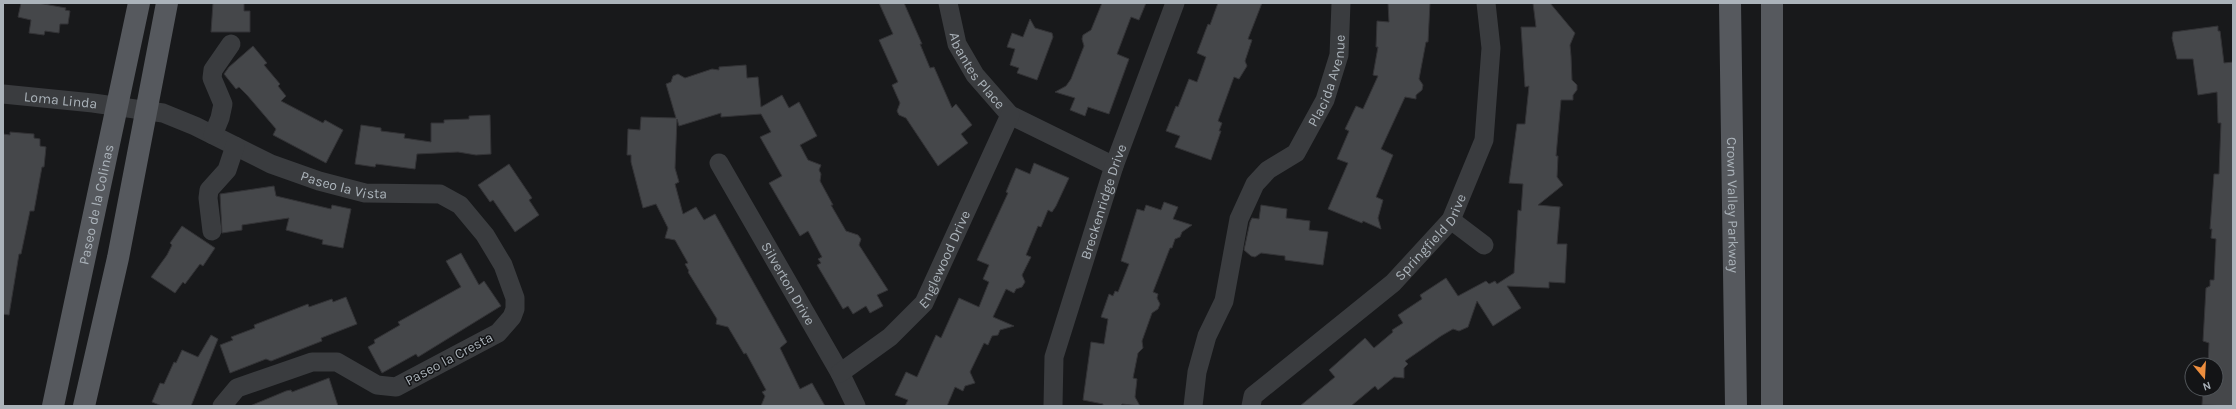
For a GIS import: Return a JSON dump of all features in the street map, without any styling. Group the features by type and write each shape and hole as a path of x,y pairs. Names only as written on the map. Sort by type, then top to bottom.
{"main road":[{"name":"Paseo de la Colinas","path":"53,406 140,3"},
{"name":"Paseo de la Colinas","path":"84,406 118,258 145,110 167,3"},
{"name":"Crown Valley Parkway","path":"1730,3 1736,406"},
{"path":"1772,3 1772,406"},
{"path":"1757,406 1757,380 1771,368"}],"street":[{"name":"Abantes Place","path":"948,3 949,15 961,50 975,75 1010,115 1114,166"},
{"name":"Breckenridge Drive","path":"1054,406 1054,357 1114,166 1175,3"},
{"name":"Placida Avenue","path":"1193,406 1197,372 1207,336 1224,302 1239,219 1255,184 1268,170 1296,153 1325,100 1339,55 1341,3"},
{"name":"Springfield Drive","path":"1251,406 1253,396 1393,283 1451,220 1484,140 1491,48 1486,3"},
{"path":"213,135 220,118 222,104 212,78 214,70 231,44"},
{"name":"Loma Linda","path":"3,94 118,106"},
{"name":"Paseo la Vista","path":"118,106 163,113 213,135 271,164 319,181 364,193 440,194 460,205 485,235 503,265 515,298 515,309"},
{"name":"Englewood Drive","path":"840,373 890,337 924,303 1010,115"},
{"path":"212,231 208,198 209,190 227,170 235,146"},
{"name":"Silverton Drive","path":"719,163 840,373 856,406"},
{"path":"1451,220 1484,245"},
{"name":"Paseo la Cresta","path":"222,406 237,388 312,362 337,362 376,385 396,388 498,333 512,317 515,309"}],"building":[{"path":"21,3 38,3 66,8 65,10 70,11 68,24 60,24 59,33 45,31 44,35 29,33 31,20 18,17"},
{"path":"213,3 244,3 244,11 250,11 250,32 211,32"},
{"path":"879,3 904,3 922,44 920,44 930,68 934,67 952,108 956,104 972,125 961,134 968,143 938,166 906,118 899,115 897,111 900,103 892,85 898,82 879,40 893,34"},
{"path":"1102,3 1146,3 1139,20 1131,17 1117,54 1129,59 1109,114 1088,107 1085,116 1070,110 1075,98 1055,92 1066,86 1071,79 1084,46 1082,39 1083,35 1091,30"},
{"path":"1218,3 1262,3 1248,39 1252,40 1245,61 1247,66 1239,79 1234,77 1218,121 1222,123 1219,131 1221,131 1211,160 1175,147 1180,136 1166,131 1176,106 1178,107 1189,79 1197,82 1206,57 1197,53"},
{"path":"1388,3 1430,3 1428,42 1426,42 1419,79 1423,85 1422,90 1416,95 1416,99 1405,97 1381,149 1393,155 1376,197 1383,200 1378,218 1381,229 1328,209 1348,163 1337,159 1349,131 1345,129 1356,106 1363,109 1378,76 1373,75 1378,47 1376,47 1377,21 1389,22"},
{"path":"1533,3 1550,3 1575,33 1570,45 1572,80 1577,85 1577,90 1573,95 1573,100 1561,100 1556,156 1558,156 1557,177 1563,185 1538,205 1560,207 1557,244 1567,244 1565,283 1549,282 1549,288 1507,286 1521,308 1493,326 1477,301 1468,327 1459,331 1453,329 1405,361 1408,364 1404,368 1404,378 1394,377 1378,390 1375,386 1351,406 1300,406 1335,377 1329,370 1365,338 1374,348 1393,332 1392,330 1403,323 1398,315 1422,299 1420,295 1446,278 1458,296 1486,281 1489,284 1495,281 1497,284 1514,273 1518,210 1521,211 1523,184 1509,183 1517,124 1525,124 1529,86 1525,87 1521,27 1536,27"},
{"path":"1030,19 1035,28 1052,33 1053,37 1037,80 1017,73 1019,68 1010,65 1015,49 1007,47 1012,33 1023,37"},
{"path":"2218,26 2224,63 2233,62 2233,406 2202,405 2203,397 2224,397 2224,357 2208,357 2209,343 2203,341 2206,288 2210,286 2210,280 2214,280 2216,239 2211,238 2212,229 2210,229 2214,174 2219,174 2221,123 2218,123 2217,92 2198,95 2193,59 2177,59 2172,38 2173,32"},
{"path":"253,46 267,63 264,65 280,84 278,86 286,96 281,101 323,123 325,120 343,130 326,163 273,135 276,129 247,95 239,87 236,89 224,74 229,67"},
{"path":"746,65 747,78 758,77 761,107 782,95 789,108 799,102 817,136 800,145 808,160 821,165 819,170 821,174 820,181 833,205 831,205 846,231 858,235 861,239 859,245 888,290 877,295 883,306 870,313 866,306 853,314 848,306 843,309 817,265 821,263 818,259 822,257 808,231 800,236 769,183 782,176 760,137 771,132 761,114 721,117 721,113 679,126 677,119 675,168 679,182 675,184 683,214 696,207 704,220 715,214 787,342 780,348 800,389 812,383 825,406 761,406 765,396 762,392 766,390 746,353 744,354 728,327 716,324 717,319 688,272 689,271 685,264 688,263 675,240 665,238 668,228 656,204 643,208 631,162 631,155 627,155 628,129 640,130 641,117 676,118 666,84 671,82 673,76 678,74 685,78 712,69 719,70 719,67"},
{"path":"490,115 491,154 476,155 458,152 417,154 415,169 376,164 375,167 355,164 361,125 381,128 381,131 405,134 404,138 431,142 431,123 444,123 444,120 469,119 469,116"},
{"path":"10,132 34,134 34,138 40,139 40,146 46,147 44,167 42,167 34,211 30,211 21,254 19,254 9,315 3,314 3,134 10,135"},
{"path":"1034,163 1069,178 1056,206 1052,212 1048,210 1041,227 1038,226 1026,255 1031,257 1022,275 1025,282 1022,287 1016,289 1014,293 1006,289 993,317 1014,326 1000,330 998,335 992,336 988,345 984,343 970,372 975,383 965,386 963,391 955,387 947,406 905,406 908,400 895,395 906,372 917,377 936,335 941,338 959,298 979,307 989,282 983,279 989,265 977,260 1008,193 1006,192 1016,168 1030,174"},
{"path":"509,164 532,198 529,200 539,215 515,232 493,200 490,202 478,185"},
{"path":"274,186 276,196 331,209 332,205 351,209 343,248 322,244 323,240 286,230 289,218 242,225 242,230 222,233 220,194"},
{"path":"1164,202 1178,207 1173,219 1192,225 1182,232 1180,237 1175,239 1153,292 1158,294 1157,298 1160,304 1158,309 1152,313 1142,341 1143,348 1138,353 1133,378 1137,379 1135,397 1140,406 1122,404 1121,406 1103,406 1103,404 1083,400 1091,342 1104,344 1108,319 1101,317 1109,294 1113,296 1115,291 1118,292 1129,264 1121,261 1137,209 1144,211 1146,205 1161,210"},
{"path":"1261,205 1287,209 1286,218 1310,221 1309,230 1328,232 1323,265 1285,260 1285,256 1261,253 1255,257 1251,256 1244,250 1250,222 1252,218 1259,219"},
{"path":"182,226 215,248 203,266 200,264 185,284 183,282 175,293 151,277 167,255 172,245 170,243"},
{"path":"461,253 479,285 484,281 501,306 418,357 416,354 382,373 368,347 375,343 374,340 400,325 398,322 461,287 446,261"},
{"path":"346,297 357,324 321,338 322,341 271,361 266,359 230,373 220,345 233,340 231,337 255,328 254,325 308,304 309,307 332,299 333,302"},
{"path":"211,335 218,339 191,406 162,406 152,402 160,383 164,384 174,362 176,363 182,350 198,357"},
{"path":"329,378 338,406 250,406 286,391 291,390 292,392"}]}
